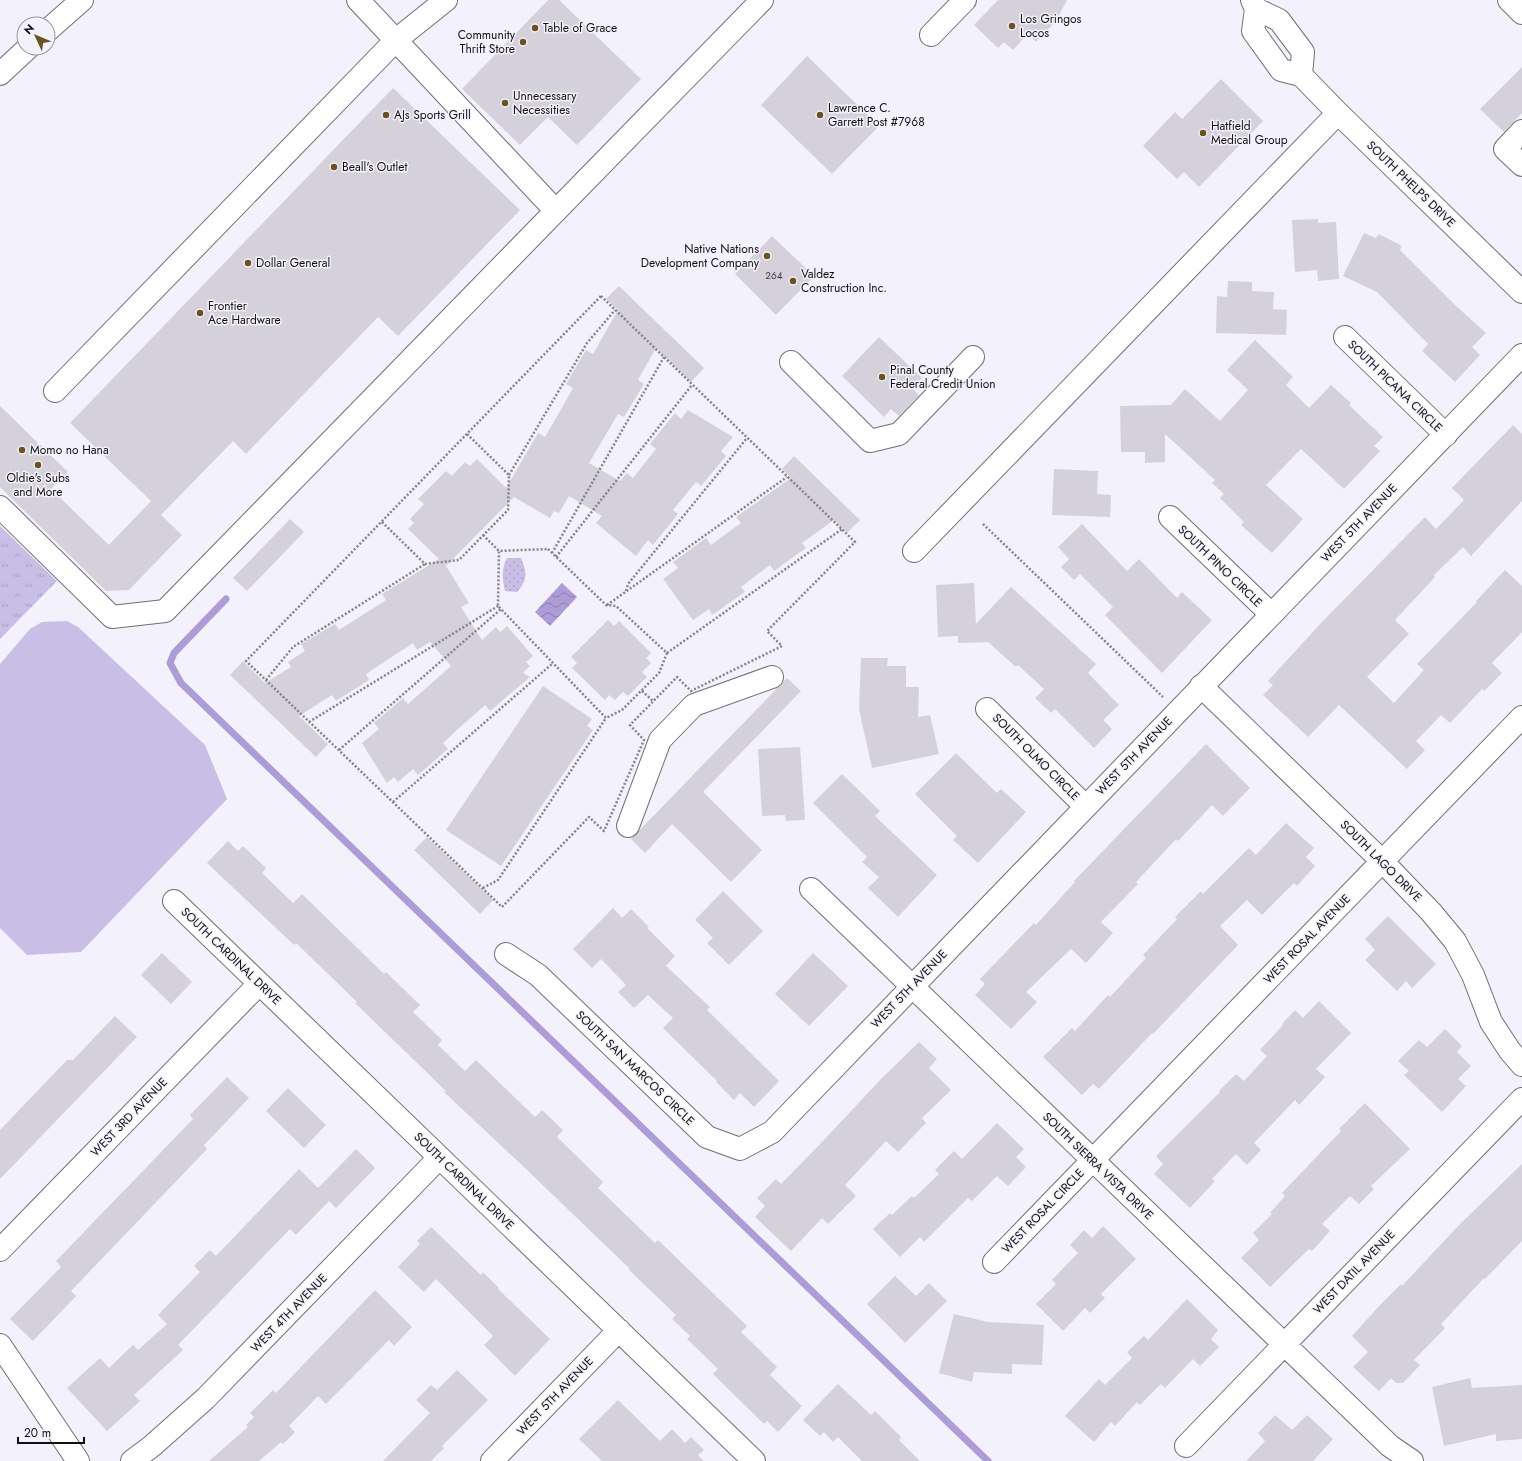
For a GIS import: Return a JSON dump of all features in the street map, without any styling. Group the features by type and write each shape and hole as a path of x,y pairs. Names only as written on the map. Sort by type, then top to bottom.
{"street":[{"path":"56,23 82,0"},
{"path":"358,0 556,211"},
{"path":"55,391 396,40 446,0"},
{"path":"0,507 112,617 165,611 762,0"},
{"path":"931,35 965,0"},
{"path":"1509,0 1522,13"},
{"name":"SOUTH PHELPS DRIVE","path":"1254,4 1253,31 1281,70 1301,75 1522,292"},
{"path":"0,74 19,56"},
{"path":"914,551 1338,113"},
{"path":"1522,131 1505,149 1522,165"},
{"name":"SOUTH PICANA CIRCLE","path":"1344,337 1446,435"},
{"name":"WEST 5TH AVENUE","path":"740,1149 772,1132 1085,806 1522,355"},
{"path":"791,362 870,441 899,434 973,357"},
{"name":"SOUTH PINO CIRCLE","path":"1170,517 1271,614"},
{"path":"628,826 660,740 694,705 772,677"},
{"name":"SOUTH LAGO DRIVE","path":"1201,686 1382,861 1431,912 1456,942 1473,975 1491,1022 1510,1051 1522,1065"},
{"name":"SOUTH OLMO CIRCLE","path":"987,709 1085,806"},
{"name":"WEST ROSAL AVENUE","path":"1092,1161 1522,717"},
{"name":"SOUTH SIERRA VISTA DRIVE","path":"811,889 1092,1161 1390,1446 1412,1461"},
{"name":"SOUTH CARDINAL DRIVE","path":"174,901 258,984 702,1409 754,1461"},
{"name":"SOUTH SAN MARCOS CIRCLE","path":"506,954 538,975 707,1137 740,1149"},
{"name":"WEST 3RD AVENUE","path":"0,1250 258,984"},
{"name":"WEST DATIL AVENUE","path":"1186,1446 1522,1099"},
{"name":"WEST 4TH AVENUE","path":"132,1461 152,1446 206,1398 439,1158"},
{"name":"WEST ROSAL CIRCLE","path":"994,1262 1092,1161"},
{"name":"WEST 5TH AVENUE","path":"492,1461 619,1330"},
{"path":"0,1345 78,1461"}],"path":[{"path":"601,296 664,357 855,542 767,631 782,646 691,691 677,677 653,701 630,725 644,740 604,831 589,817 502,907 246,661 601,296"},
{"path":"266,680 293,647 425,564 459,560 508,510 509,475 587,343 615,310"},
{"path":"552,553 664,357"},
{"path":"556,557 692,385"},
{"path":"467,434 509,475"},
{"path":"626,592 628,584 747,438"},
{"path":"606,605 788,476"},
{"path":"382,522 425,564"},
{"path":"983,524 1177,711"},
{"path":"483,888 498,880 606,718 622,710 659,673 667,653 842,529"},
{"path":"483,535 499,551 498,606 552,664 606,718"},
{"path":"499,551 548,549 606,605 616,606 667,653"},
{"path":"309,722 498,606"},
{"path":"339,750 501,609"},
{"path":"393,802 552,664"},
{"path":"642,690 653,701"}],"green space":[{"path":"0,526 57,581 0,639"},
{"path":"507,558 521,558 524,568 525,579 517,592 505,591 503,574"},
{"path":"67,621 78,627 205,745 227,799 81,952 27,955 0,928 0,664 30,629 42,622"}],"water":[{"path":"562,583 577,597 550,626 535,612"}],"building":[{"path":"548,0 559,0 641,79 577,145 548,117 520,145 462,89"},
{"name":"Los Gringos Locos","path":"998,0 1067,0 1056,21 1036,42 1028,34 1013,50 1004,42 998,48 974,25"},
{"name":"Lawrence C. Garrett Post #7968","path":"807,56 879,126 832,174 761,105"},
{"path":"1522,67 1522,113 1504,132 1480,109"},
{"name":"Hatfield Medical Group","path":"1221,79 1263,121 1199,187 1184,172 1177,179 1143,146 1175,112 1182,119"},
{"path":"393,88 520,210 398,336 378,317 246,454 233,441 161,515 182,535 129,590 106,591 0,487 0,406 68,472 51,489 109,545 151,501 70,423"},
{"path":"1318,219 1318,223 1336,222 1339,279 1318,281 1317,270 1295,272 1292,220"},
{"path":"1364,233 1376,238 1379,234 1402,246 1400,250 1455,305 1486,333 1472,347 1480,355 1455,382 1422,351 1428,344 1377,292 1343,276"},
{"path":"772,236 814,276 776,315 735,274"},
{"path":"1228,281 1252,282 1252,291 1274,292 1273,309 1287,310 1286,335 1216,333 1217,296 1227,297"},
{"path":"619,286 704,368 691,382 656,348 638,380 644,384 624,417 618,414 589,463 620,481 627,473 633,478 656,449 650,444 675,413 681,419 688,410 733,437 721,451 726,456 701,486 696,482 673,510 678,514 653,545 648,540 636,556 596,523 602,516 569,496 559,513 554,511 550,518 514,497 446,566 469,603 461,607 482,640 496,627 500,632 507,626 533,656 526,662 530,666 523,673 530,677 490,711 485,705 443,743 448,749 418,775 413,769 398,782 394,777 387,783 362,743 379,729 374,723 403,698 408,704 451,666 430,642 417,650 413,643 366,674 369,680 336,701 332,695 299,716 328,744 316,757 230,675 243,661 265,683 291,667 288,662 305,651 301,644 335,624 339,630 386,600 382,594 439,559 408,529 414,523 410,519 424,504 418,499 446,471 452,476 465,462 470,466 477,459 506,488 538,433 545,437 573,388 566,384 586,350 593,354 618,310 606,299"},
{"name":"Pinal County Federal Credit Union","path":"879,337 922,378 912,388 919,395 899,416 891,409 884,417 842,376"},
{"path":"1255,340 1293,377 1286,385 1309,408 1331,385 1351,403 1349,405 1383,437 1374,446 1380,451 1344,489 1301,449 1266,485 1303,519 1272,553 1241,525 1244,522 1220,498 1224,494 1212,483 1215,480 1165,434 1165,462 1145,463 1145,452 1121,452 1120,406 1171,405 1185,389 1220,421 1248,390 1227,370"},
{"path":"1513,425 1522,434 1522,501 1471,556 1463,547 1434,575 1435,577 1395,620 1409,634 1367,677 1394,703 1424,670 1417,664 1477,602 1476,601 1505,570 1522,586 1522,632 1492,663 1502,673 1484,691 1482,689 1450,723 1441,715 1416,741 1425,750 1407,769 1339,705 1308,737 1263,695 1273,685 1268,681 1321,623 1425,517 1436,529 1464,500 1452,488"},
{"path":"794,456 860,520 847,533 834,520 802,543 806,548 774,571 770,565 741,587 745,592 712,615 709,609 693,620 663,579 678,568 673,562 706,538 711,545 741,523 736,517 791,478 782,469"},
{"path":"1054,469 1098,471 1097,494 1111,495 1110,517 1052,515"},
{"path":"290,519 304,532 247,591 233,578"},
{"path":"1082,524 1127,571 1139,559 1177,598 1182,592 1212,620 1162,673 1105,615 1113,607 1080,574 1074,580 1061,567 1069,559 1058,547"},
{"path":"974,583 976,624 1011,587 1096,664 1088,673 1119,705 1103,720 1112,729 1094,748 1055,709 1051,713 1035,698 1044,689 1018,665 1016,667 988,642 958,643 958,636 938,637 936,585"},
{"path":"608,620 614,626 619,621 651,653 646,658 651,663 642,672 647,677 628,696 623,692 615,700 609,695 605,700 572,668 577,663 571,657"},
{"path":"861,658 888,658 887,666 906,666 906,687 919,687 918,717 930,715 939,754 872,768 859,709"},
{"path":"787,678 801,691 703,792 762,850 731,882 672,824 645,853 631,839"},
{"path":"543,686 592,719 587,726 593,730 501,866 446,830"},
{"path":"1206,744 1250,788 1223,816 1212,805 1178,841 1176,839 1136,882 1138,884 1101,922 1113,933 1086,963 1071,949 1026,992 1037,1002 1011,1029 975,995 985,984 980,979 1034,923 1036,925 1075,882 1074,881"},
{"path":"800,747 805,820 786,821 785,815 762,816 758,749"},
{"path":"956,753 997,793 1001,789 1026,812 978,863 953,840 957,836 915,794"},
{"path":"842,774 880,811 875,816 937,875 898,917 868,888 879,877 862,862 867,857 813,803"},
{"path":"1286,823 1314,848 1306,857 1315,866 1297,886 1294,883 1262,915 1247,900 1220,926 1238,945 1099,1089 1093,1084 1082,1095 1043,1057 1072,1028 1075,1031 1108,995 1110,997 1146,958 1143,955 1177,919 1175,917 1201,891 1203,894 1249,848 1256,855"},
{"path":"427,837 493,900 480,914 414,850"},
{"path":"228,841 238,851 243,846 266,868 262,873 293,903 302,894 384,974 386,972 420,1005 413,1012 442,1040 438,1045 465,1071 476,1060 535,1117 542,1110 563,1130 557,1137 603,1182 598,1188 655,1243 658,1240 747,1326 741,1332 777,1367 770,1375 802,1406 778,1432 767,1421 764,1424 713,1374 718,1369 687,1339 690,1336 672,1319 676,1315 629,1270 630,1269 444,1092 446,1091 355,1003 357,1002 296,943 294,945 207,863"},
{"path":"723,891 763,931 729,965 707,943 713,938 695,920"},
{"path":"613,908 622,918 631,909 649,927 647,928 675,956 666,966 710,1007 707,1010 779,1081 754,1107 740,1093 734,1100 716,1082 717,1081 663,1028 673,1018 648,995 634,1008 618,992 626,985 601,959 592,968 573,949"},
{"path":"1388,916 1436,964 1412,988 1406,981 1397,991 1365,960 1375,950 1365,939"},
{"path":"162,953 192,982 171,1004 141,975"},
{"path":"813,953 848,986 809,1026 775,994"},
{"path":"1319,1001 1351,1033 1316,1069 1325,1077 1299,1105 1295,1100 1254,1143 1261,1150 1247,1165 1236,1154 1212,1179 1215,1181 1190,1208 1154,1174 1163,1164 1156,1156 1236,1074 1244,1081 1267,1056 1260,1050 1295,1010 1303,1018"},
{"path":"115,1016 137,1037 0,1179 0,1130 67,1060 73,1060"},
{"path":"1445,1029 1462,1046 1457,1052 1471,1066 1458,1079 1466,1086 1442,1112 1404,1075 1409,1071 1398,1061 1419,1040 1427,1047"},
{"path":"919,1042 937,1059 929,1068 951,1090 922,1118 926,1123 898,1152 886,1141 845,1185 856,1196 828,1224 822,1218 791,1251 755,1217 765,1206 757,1198 776,1179 781,1184 880,1080"},
{"path":"227,1077 249,1098 204,1145 207,1149 71,1291 76,1296 33,1341 10,1319 61,1267 56,1261 193,1119 190,1115"},
{"path":"288,1088 326,1125 304,1148 266,1111"},
{"path":"1365,1103 1410,1149 1371,1186 1374,1189 1359,1204 1350,1196 1322,1224 1330,1231 1312,1251 1309,1249 1270,1287 1241,1258 1259,1240 1253,1233 1272,1214 1270,1213 1285,1196 1282,1193 1341,1131 1339,1129"},
{"path":"997,1123 1024,1149 1016,1157 1026,1167 1008,1186 997,1176 972,1201 968,1198 924,1242 920,1237 900,1257 873,1229 890,1213 892,1215 912,1196 914,1198 939,1174 935,1170 954,1151 962,1159"},
{"path":"356,1149 375,1168 336,1208 329,1201 296,1235 290,1229 178,1345 183,1350 134,1395 140,1401 107,1431 67,1388 100,1358 109,1368 133,1345 138,1350 167,1324 158,1315 200,1272 194,1266 210,1250 216,1256 299,1169 318,1188"},
{"path":"1522,1164 1522,1241 1485,1279 1484,1278 1441,1324 1445,1328 1414,1360 1420,1365 1403,1383 1396,1383 1391,1378 1379,1391 1353,1367 1368,1352 1352,1336 1381,1304 1401,1284 1402,1286 1459,1225"},
{"path":"1103,1226 1136,1259 1101,1294 1105,1298 1090,1313 1085,1308 1063,1331 1036,1304 1056,1284 1052,1280 1078,1253 1070,1245 1084,1230 1092,1238"},
{"path":"431,1227 481,1275 483,1272 499,1288 498,1289 550,1339 515,1376 484,1345 493,1336 436,1279 424,1292 398,1267 420,1244 417,1241"},
{"path":"895,1276 916,1296 929,1283 947,1301 905,1343 867,1304"},
{"path":"375,1290 412,1327 394,1346 389,1340 326,1404 318,1396 289,1426 295,1432 283,1444 281,1442 259,1461 209,1461 248,1427 246,1425 254,1417 250,1413 273,1390 276,1393"},
{"path":"1187,1299 1218,1330 1211,1339 1219,1347 1200,1366 1193,1359 1165,1388 1161,1384 1140,1405 1137,1402 1115,1426 1111,1422 1094,1442 1065,1416 1099,1379 1105,1385 1132,1358 1127,1352 1144,1336 1148,1340"},
{"path":"954,1314 988,1322 1044,1325 1042,1365 1012,1364 1012,1374 974,1372 972,1382 939,1373"},
{"path":"457,1370 488,1400 442,1446 444,1448 431,1461 383,1461 430,1413 416,1400 431,1385 437,1390"},
{"path":"1470,1378 1472,1388 1522,1385 1522,1439 1496,1441 1496,1434 1444,1446 1432,1387"},
{"path":"838,1384 871,1415 875,1411 901,1437 899,1440 920,1461 862,1461 838,1437 833,1442 824,1432 820,1436 803,1420"},
{"path":"618,1400 660,1441 672,1429 685,1443 691,1437 704,1450 698,1455 704,1461 602,1461 579,1439"},
{"path":"1275,1415 1292,1430 1307,1415 1333,1439 1313,1461 1246,1461 1265,1441 1258,1433"}],"waterway":[{"path":"226,599 174,653 170,663 181,683 988,1461"}],"place":[{"name":"Los Gringos Locos","path":"1012,26"},
{"name":"Table of Grace","path":"535,28"},
{"name":"Community Thrift Store","path":"523,42"},
{"name":"Unnecessary Necessities","path":"505,103"},
{"name":"AJs Sports Grill","path":"386,115"},
{"name":"Lawrence C. Garrett Post #7968","path":"820,115"},
{"name":"Hatfield Medical Group","path":"1203,133"},
{"name":"Beall's Outlet","path":"334,167"},
{"name":"Native Nations Development Company","path":"767,256"},
{"name":"Dollar General","path":"248,263"},
{"name":"Valdez Construction Inc.","path":"793,281"},
{"name":"Frontier Ace Hardware","path":"200,313"},
{"name":"Pinal County Federal Credit Union","path":"882,377"},
{"name":"Momo no Hana","path":"22,450"},
{"name":"Oldie's Subs and More","path":"38,465"}]}
